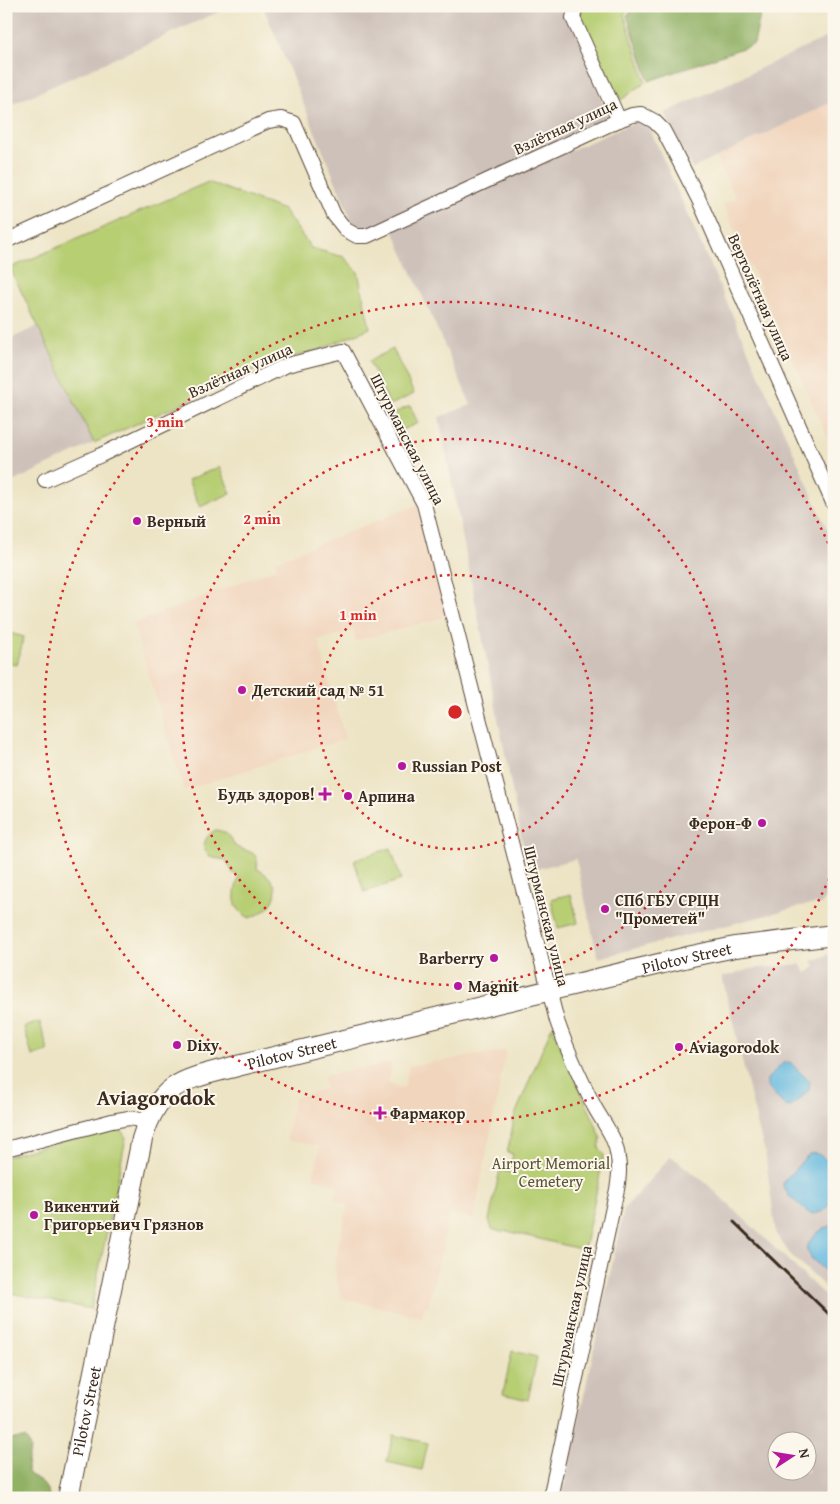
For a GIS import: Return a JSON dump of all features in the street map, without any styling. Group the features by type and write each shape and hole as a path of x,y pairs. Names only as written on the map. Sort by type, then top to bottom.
{"street":[{"path":"564,6 575,12 619,120"},
{"name":"Взлётная улица","path":"6,240 268,120 281,119 294,123 334,214 346,230 357,236 367,236 619,120 641,114"},
{"name":"Вертолётная улица","path":"641,114 654,121 663,130 699,200 834,505"},
{"name":"Взлётная улица","path":"45,480 102,455 287,365 344,351"},
{"name":"Штурманская улица","path":"344,351 424,504 548,992 566,1047 615,1142 618,1157 619,1170 614,1207 550,1498"},
{"name":"Pilotov Street","path":"68,1498 140,1148 147,1121 163,1095 172,1087 190,1079 237,1066 735,947 834,935"},
{"path":"6,1149 112,1121 129,1118 147,1121"}],"shaded area":[{"path":"6,6 224,6 225,9 6,107"},
{"path":"263,6 559,6 574,25 608,118 358,236"},
{"path":"834,31 834,101 692,169 665,113 827,37"},
{"path":"834,101 834,452 723,204 736,198 716,158"},
{"path":"645,118 834,544 834,889 821,904 806,905 598,958 576,859 528,871 439,417 471,405 392,228"},
{"path":"38,326 94,443 6,485 6,341"},
{"name":"Детский сад № 51","path":"417,505 446,612 442,618 355,641 353,631 318,640 345,739 184,790 133,624 277,568 275,561"},
{"path":"834,952 834,1295 790,1254 776,1234 765,1152 722,977 751,969 800,964 807,974 815,966 812,961"},
{"path":"506,1051 474,1219 450,1213 428,1306 425,1305 422,1317 341,1298 334,1266 348,1204 335,1201 338,1184 313,1178 320,1146 286,1140 294,1099 325,1088 324,1076 391,1063 388,1083 404,1088 409,1066"},
{"path":"671,1156 706,1183 834,1304 834,1498 562,1498 624,1209"}],"green space":[{"path":"574,6 632,6 624,14 646,82 621,100"},
{"path":"637,6 762,6 754,44 649,81 627,15"},
{"path":"208,182 284,210 311,248 344,257 358,272 370,328 319,350 276,361 94,443 10,268"},
{"path":"393,349 414,394 390,405 369,361"},
{"path":"410,406 418,423 402,430 394,413"},
{"path":"219,467 231,493 200,507 188,480"},
{"path":"6,632 24,637 17,665 6,663"},
{"path":"216,830 226,834 236,847 255,855 257,858 257,869 272,882 275,888 275,895 272,902 260,914 250,918 239,910 235,896 239,877 233,873 226,860 214,858 206,852 204,844 206,839"},
{"path":"391,848 401,880 364,892 354,860"},
{"path":"571,894 578,923 558,928 551,899"},
{"path":"40,1022 48,1051 32,1056 24,1027"},
{"name":"Airport Memorial Cemetery","path":"552,1026 601,1137 599,1148 604,1155 584,1250 507,1231 501,1232 492,1229 489,1220 500,1170 509,1172 513,1154 507,1153 515,1115"},
{"path":"114,1127 121,1130 126,1138 91,1309 6,1292 6,1163 8,1156"},
{"path":"512,1351 537,1357 528,1400 503,1394"},
{"path":"393,1435 428,1443 422,1470 387,1462"},
{"path":"25,1438 30,1447 27,1470 29,1474 43,1484 50,1498 6,1498 6,1441"}],"water":[{"path":"784,1062 791,1063 810,1082 809,1090 791,1107 785,1106 767,1087 767,1079"},
{"path":"817,1153 834,1166 834,1190 833,1198 826,1209 819,1213 810,1214 790,1197 783,1186 784,1181 809,1154"},
{"path":"830,1226 834,1226 834,1279 812,1259 806,1249 815,1235"}],"railway":[{"path":"734,1222 834,1319"}],"place":[{"name":"Верный","path":"137,521"},
{"name":"Детский сад № 51","path":"242,690"},
{"name":"Russian Post","path":"402,766"},
{"name":"Будь здоров!","path":"325,794"},
{"name":"Арпина","path":"348,796"},
{"name":"Ферон-Ф","path":"762,823"},
{"name":"СПб ГБУ СРЦН \"Прометей\"","path":"605,909"},
{"name":"Barberry","path":"494,958"},
{"name":"Magnit","path":"458,986"},
{"name":"Dixy","path":"177,1045"},
{"name":"Aviagorodok","path":"679,1047"},
{"name":"Фармакор","path":"380,1113"},
{"name":"Викентий Григорьевич Грязнов","path":"34,1215"}],"district":[{"name":"Aviagorodok","path":"156,1097"}]}
